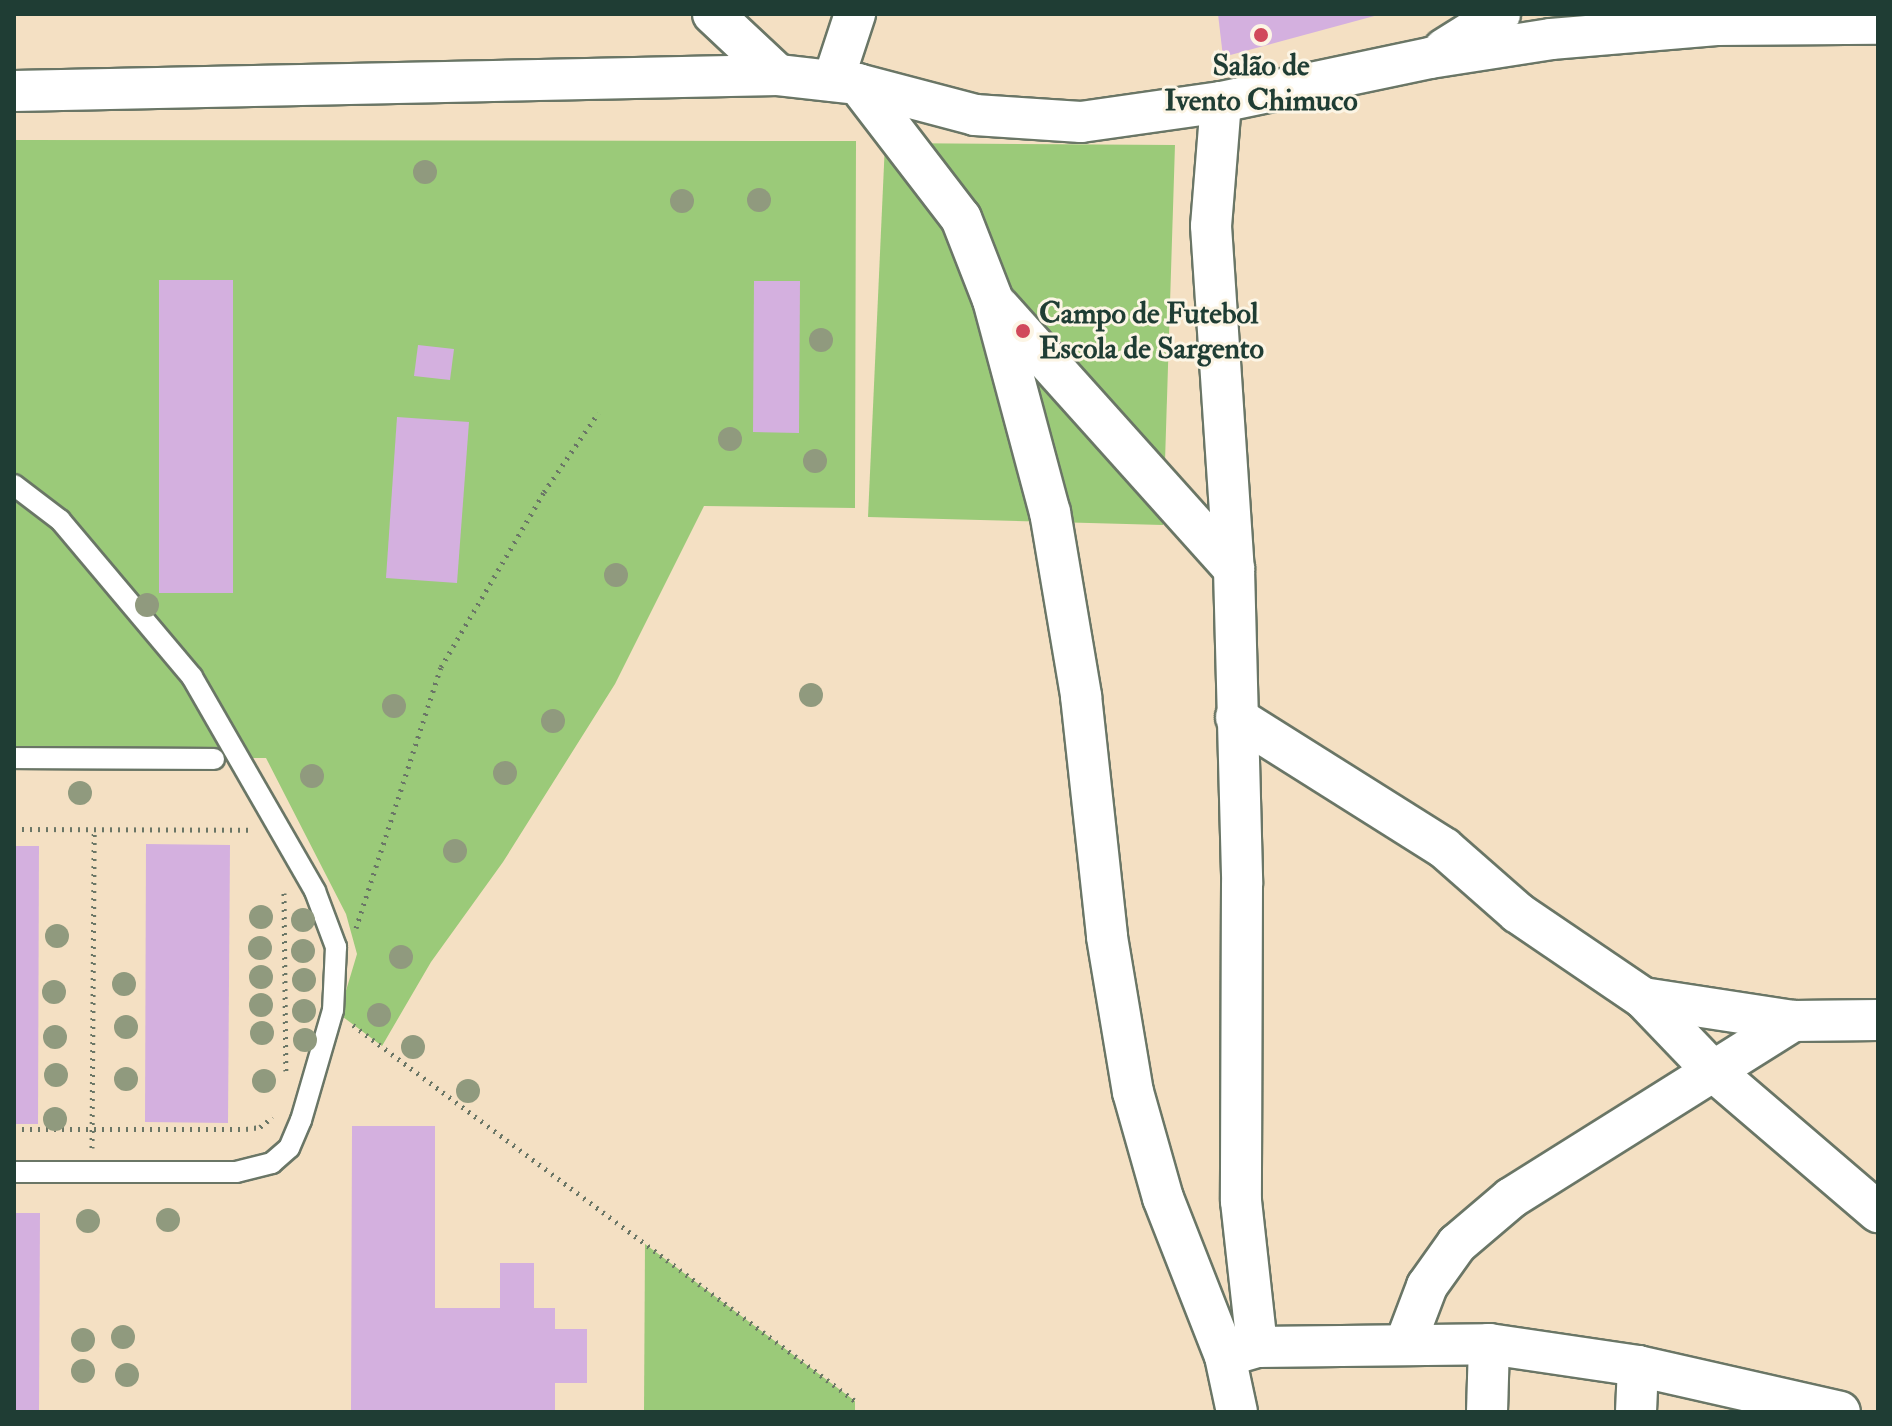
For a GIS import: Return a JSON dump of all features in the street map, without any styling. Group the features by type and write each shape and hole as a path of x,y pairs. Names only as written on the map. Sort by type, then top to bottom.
{"street":[{"path":"713,14 778,75"},
{"path":"855,14 845,82 961,218 993,300 1050,512 1081,696 1107,937 1133,1092 1163,1198 1241,1351"},
{"path":"1430,58 1500,14"},
{"path":"14,91 778,75 845,82 975,115 1081,122 1221,102 1430,58 1551,39 1716,25 1878,24"},
{"path":"1221,102 1211,226 1234,569 1242,884 1241,1351 1237,1412"},
{"path":"993,300 1234,569"},
{"path":"1236,717 1444,848 1518,913 1643,998 1711,1069 1878,1212"},
{"path":"1643,998 1793,1021 1875,1019"},
{"path":"1405,1344 1427,1286 1457,1244 1511,1198 1711,1069 1793,1021"},
{"path":"1241,1351 1489,1344 1638,1366 1840,1412"},
{"path":"1487,1412 1489,1344"},
{"path":"1636,1412 1638,1366"}],"lane":[{"path":"14,485 60,520 192,677 328,916 336,947 333,1010 301,1120 289,1148 272,1163 236,1172 14,1172"},
{"path":"14,758 214,759"}],"path":[{"path":"355,934 389,814 441,667 544,492 598,413"},
{"path":"14,829 256,830"},
{"path":"92,1172 94,829"},
{"path":"284,885 286,1089"},
{"path":"333,1010 855,1401"},
{"path":"14,1129 246,1129 260,1127 278,1110"}],"green space":[{"path":"14,140 856,141 855,508 704,506 615,684 503,862 431,962 382,1046 339,1014 357,954 346,914 266,758 14,758"},
{"name":"Campo de Futebol Escola de Sargento","path":"885,143 1175,145 1163,525 868,517"},
{"path":"645,1244 855,1401 855,1412 644,1412"}],"building":[{"name":"Salão de Ivento Chimuco","path":"1218,14 1378,14 1378,15 1223,57"},
{"path":"159,280 233,280 233,593 159,593"},
{"path":"754,281 800,281 799,433 753,432"},
{"path":"418,345 454,349 450,380 414,376"},
{"path":"397,417 469,422 457,583 386,578"},
{"path":"146,844 230,845 228,1123 145,1122"},
{"path":"14,846 39,846 38,1124 14,1124"},
{"path":"352,1126 435,1126 435,1308 500,1308 500,1263 534,1263 534,1308 555,1308 555,1329 587,1329 587,1383 555,1383 555,1412 351,1412"},
{"path":"14,1213 40,1213 39,1412 14,1412"}],"place":[{"name":"Salão de Ivento Chimuco","path":"1261,35"},
{"name":"Campo de Futebol Escola de Sargento","path":"1023,331"}]}
